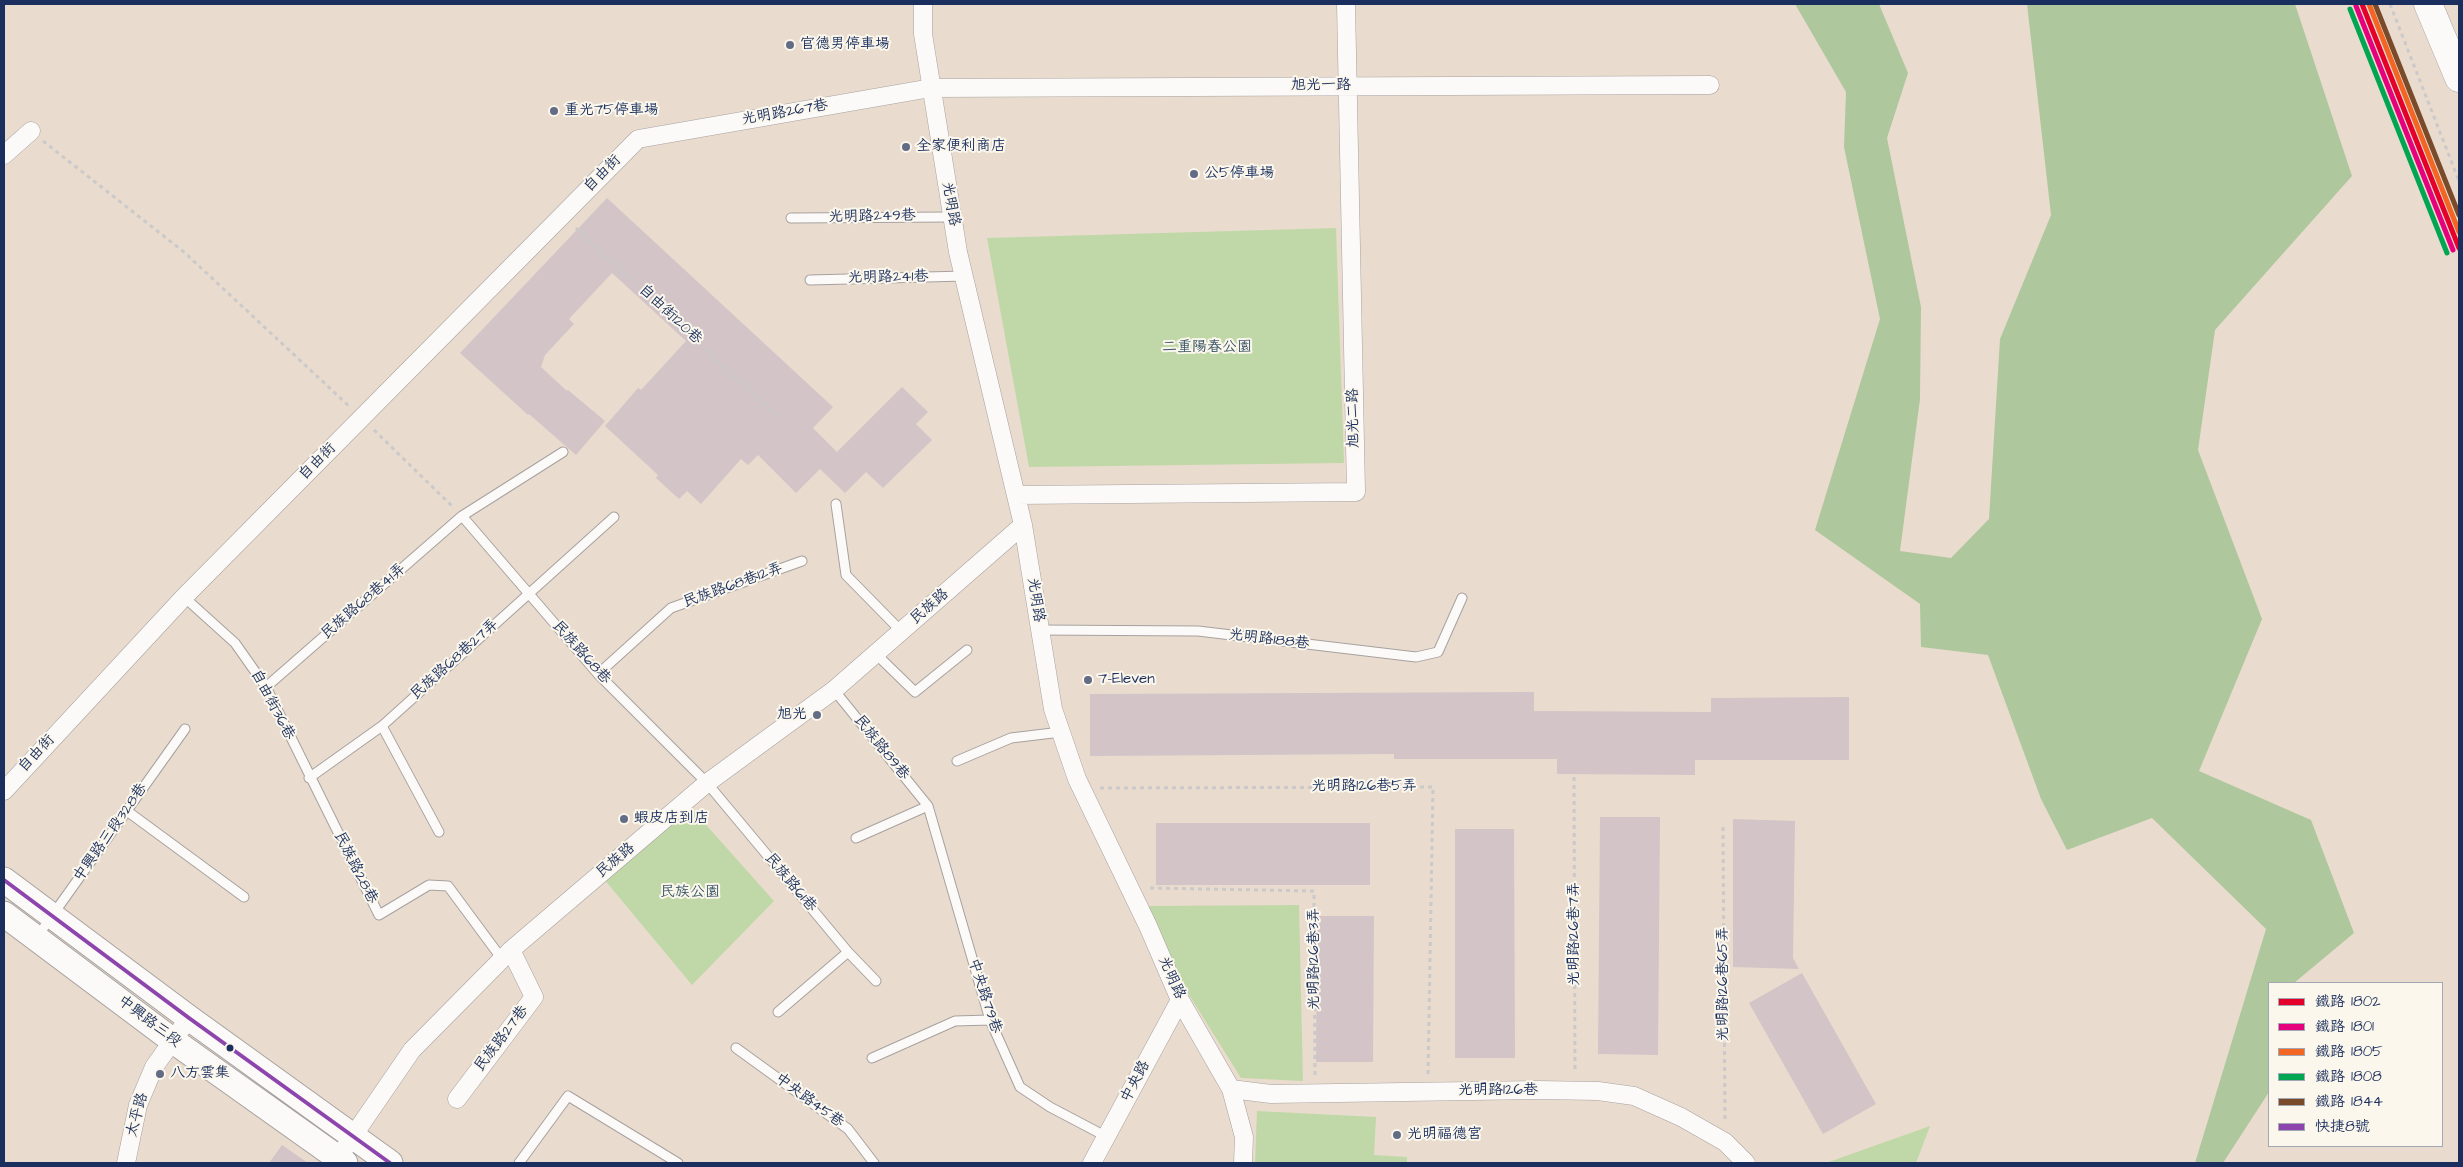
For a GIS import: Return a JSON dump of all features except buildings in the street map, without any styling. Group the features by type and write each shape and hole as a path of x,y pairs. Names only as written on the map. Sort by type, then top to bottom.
{"highway":[{"path":"2428,4 2459,78"}],"main road":[{"name":"中興路三段","path":"4,880 189,1018 354,1135 390,1163"},
{"name":"中興路三段","path":"4,914 172,1040 341,1161"}],"street":[{"name":"光明路","path":"923,4 923,34 952,217 1023,525 1053,709 1081,788 1129,887 1180,1000 1231,1089 1244,1137 1242,1163"},
{"name":"旭光二路","path":"1016,495 1356,492 1346,4"},
{"name":"旭光一路","path":"931,88 1710,85"},
{"name":"光明路267巷","path":"638,139 931,88"},
{"path":"4,155 31,131"},
{"name":"自由街","path":"4,791 184,596 638,139"},
{"name":"民族路","path":"341,1161 354,1135 412,1050 507,955 707,783 834,690 1023,525"},
{"name":"民族路27巷","path":"457,1099 534,997 507,955"},
{"name":"中央路","path":"1092,1163 1180,1000"},
{"name":"太平路","path":"126,1163 138,1105 154,1067 189,1018"},
{"name":"光明路126巷","path":"1231,1089 1271,1094 1575,1091 1634,1096 1681,1117 1725,1142 1746,1163"}],"lane":[{"name":"光明路249巷","path":"792,218 952,217"},
{"name":"光明路241巷","path":"810,280 966,276"},
{"name":"民族路68巷41弄","path":"266,687 462,516 563,452"},
{"path":"836,504 846,575 902,632"},
{"name":"民族路68巷","path":"462,516 528,595 598,674 707,783"},
{"name":"民族路68巷27弄","path":"309,778 382,726 614,517"},
{"name":"民族路68巷12弄","path":"598,674 671,608 802,561"},
{"name":"自由街36巷","path":"184,596 235,643 266,687 309,778"},
{"name":"光明路188巷","path":"1040,630 1198,631 1416,657 1438,652 1462,598"},
{"path":"876,654 915,692 967,650"},
{"name":"民族路89巷","path":"834,690 928,806"},
{"path":"382,726 439,832"},
{"name":"中興路三段328巷","path":"37,937 185,729"},
{"path":"957,761 1011,738 1061,732"},
{"name":"民族路28巷","path":"309,778 379,915 429,885 448,886 507,955"},
{"name":"民族路61巷","path":"707,783 848,952 876,981"},
{"path":"856,838 928,806"},
{"name":"中央路79巷","path":"928,806 990,1020 1020,1087 1050,1107 1106,1137"},
{"path":"127,811 244,897"},
{"path":"778,1012 848,952"},
{"path":"872,1058 955,1021 990,1020"},
{"name":"中央路45巷","path":"736,1048 848,1129 874,1163"},
{"path":"519,1163 568,1096 678,1163"}],"path":[{"path":"2390,4 2459,182"},
{"path":"31,131 184,252 362,418 462,516"},
{"name":"自由街120巷","path":"562,215 778,416"},
{"name":"光明路126巷7弄","path":"1574,777 1575,1091"},
{"name":"光明路126巷5弄","path":"1081,788 1433,787 1428,1091"},
{"name":"光明路126巷65弄","path":"1723,827 1725,1142"},
{"name":"光明路126巷3弄","path":"1129,887 1314,891 1316,1093"}],"green space":[{"path":"1795,4 1879,4 1908,73 1887,138 1921,307 1920,399 1900,551 1951,558 1989,519 2000,339 2051,215 2027,4 2295,4 2352,176 2215,330 2198,450 2262,619 2199,771 2311,820 2354,933 2295,982 2268,982 2268,1094 2223,1163 2195,1163 2266,929 2152,818 2067,850 2041,799 1988,655 1921,647 1920,604 1815,530 1880,319 1844,147 1846,92"},
{"name":"二重陽春公園","path":"1336,228 1344,463 1029,467 987,238"},
{"name":"民族公園","path":"683,799 774,901 692,985 598,872"},
{"path":"1299,905 1303,1081 1241,1078 1186,990 1147,906"},
{"path":"1257,1111 1376,1117 1374,1155 1407,1157 1407,1163 1255,1163"},
{"path":"1930,1126 1916,1163 1826,1163"}],"rail line":[{"name":"1802","path":"2362,4 2459,248"},
{"name":"1805","path":"2369,4 2459,232"},
{"name":"1844","path":"2375,4 2459,215"},
{"name":"1801","path":"2356,6 2453,250"},
{"name":"1808","path":"2350,9 2447,253"}],"transit line":[{"name":"快捷8號","path":"4,880 189,1018 390,1163"}],"place":[{"name":"官德男停車場","path":"790,45"},
{"name":"重光75停車場","path":"554,111"},
{"name":"全家便利商店","path":"906,147"},
{"name":"公5停車場","path":"1194,174"},
{"name":"7-Eleven","path":"1088,680"},
{"name":"旭光","path":"817,715"},
{"name":"蝦皮店到店","path":"624,819"},
{"name":"八方雲集","path":"160,1074"},
{"name":"光明福德宮","path":"1397,1135"}]}
